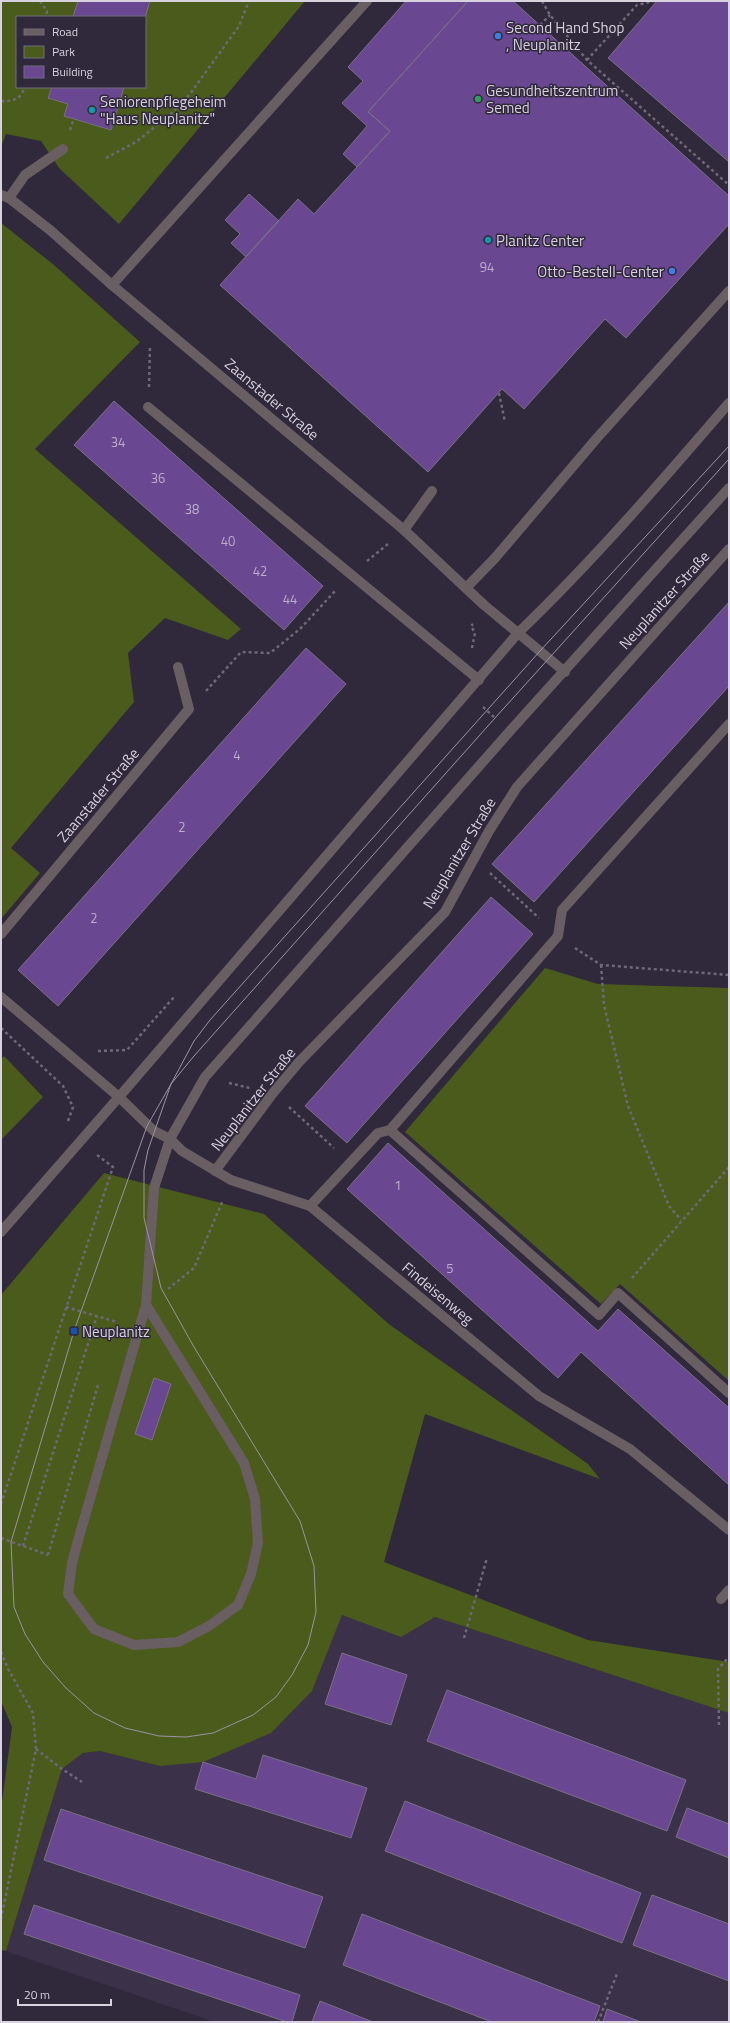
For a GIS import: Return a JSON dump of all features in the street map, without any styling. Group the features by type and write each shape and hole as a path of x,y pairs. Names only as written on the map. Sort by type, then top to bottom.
{"street":[{"path":"112,285 367,1"},
{"path":"5,197 25,175 63,149"},
{"name":"Zaanstader Straße","path":"5,197 50,230 112,285 404,530 484,605 518,633"},
{"path":"466,588 494,558 597,438 729,291"},
{"path":"1,1232 119,1098 518,633 569,584 662,481 729,403"},
{"path":"148,407 479,680"},
{"name":"Neuplanitzer Straße","path":"146,1305 244,1463 255,1499 258,1543 251,1574 238,1605 209,1626 178,1642 134,1646 94,1628 68,1594 72,1563 146,1305 154,1188 170,1139 205,1077 510,731 565,672 729,488"},
{"path":"404,530 432,491"},
{"name":"Neuplanitzer Straße","path":"215,1171 274,1093 300,1062 445,912 489,831 517,787 729,550"},
{"path":"518,633 565,672"},
{"path":"178,667 189,709"},
{"name":"Zaanstader Straße","path":"1,934 189,709"},
{"path":"310,1206 378,1133 390,1130 558,936 562,910 729,724"},
{"path":"1,997 119,1098"},
{"name":"Findeisenweg","path":"119,1098 147,1126 170,1139 182,1151 215,1171 231,1180 310,1206 539,1396 630,1449 729,1530"},
{"path":"390,1130 599,1315 618,1293 729,1393"},
{"path":"721,1599 729,1590"}],"path":[{"path":"40,1 48,12 46,16"},
{"path":"106,158 136,142 171,114 190,94 239,26 249,1"},
{"path":"542,1 550,15 587,60 729,185"},
{"path":"587,60 637,4 654,1"},
{"path":"540,25 550,15"},
{"path":"1,101 14,101 22,95 25,88"},
{"path":"499,393 505,422"},
{"path":"189,709 241,652 270,653 300,629 350,574 404,530"},
{"path":"465,669 470,664 475,633 471,626 484,605"},
{"path":"474,859 558,936 601,965 729,975"},
{"path":"601,965 604,1005 628,1106 669,1206 681,1220"},
{"path":"92,1051 127,1050 180,990"},
{"path":"1,1028 63,1086 73,1107 65,1129 79,1142 113,1167 1,1504"},
{"path":"274,1093 351,1163"},
{"path":"618,1293 729,1167"},
{"path":"194,1268 231,1180"},
{"path":"66,1307 117,1322 114,1330"},
{"path":"23,1546 96,1316"},
{"path":"48,1555 99,1382"},
{"path":"1,1538 72,1563"},
{"path":"464,1638 487,1558"},
{"path":"1,1652 8,1669 33,1713 36,1749 1,1919"},
{"path":"719,1725 718,1668 729,1657"},
{"path":"36,1749 62,1770 82,1782"},
{"path":"598,2022 617,1974"}],"shaded area":[{"path":"342,1614 401,1636 435,1617 729,1713 729,2022 215,2022 6,1951 62,1769 83,1753 100,1751 160,1766 312,1691"}],"green space":[{"path":"1,1 78,1 73,16 16,16 16,88 52,88 48,98 68,104 65,116 111,130 124,88 146,88 146,16 150,1 305,1 119,224 59,168 41,141 6,134 1,147"},
{"path":"1,223 54,265 140,342 35,449 241,629 228,640 165,618 128,653 134,702 11,848 40,873 1,919"},
{"path":"545,968 598,984 729,988 729,1381 620,1284 601,1304 405,1132"},
{"path":"4,1056 43,1097 1,1140 1,1059"},
{"path":"104,1173 264,1214 390,1325 588,1464 600,1479 425,1414 384,1562 588,1640 729,1662 729,1713 435,1617 401,1637 342,1615 312,1691 271,1733 203,1762 160,1766 100,1751 83,1753 62,1769 6,1951 1,1950 1,1809 12,1727 1,1701 1,1295"}],"building":[{"path":"78,1 150,1 146,16 73,16"},
{"path":"406,1 468,1 368,112 390,131 357,167 343,154 367,126 342,103 363,81 348,67"},
{"name":"Planitz Center","path":"468,1 513,1 729,196 729,224 626,338 605,319 524,409 502,389 428,472 220,285 298,199 314,214 390,131 368,112"},
{"path":"657,1 729,1 729,162 608,58"},
{"name":"Seniorenpflegeheim \"Haus Neuplanitz\"","path":"52,88 124,88 111,130 64,116 68,104 48,98"},
{"path":"249,194 279,221 246,257 231,243 240,234 225,220"},
{"path":"114,401 323,586 284,630 74,445"},
{"path":"729,602 729,686 534,902 492,864"},
{"path":"306,648 346,684 58,1006 18,970"},
{"path":"491,897 533,934 347,1143 305,1106"},
{"path":"388,1143 598,1331 618,1309 729,1408 729,1485 581,1352 558,1378 347,1189"},
{"path":"154,1378 171,1384 152,1440 135,1434"},
{"path":"342,1653 407,1675 391,1725 325,1704"},
{"path":"447,1690 686,1780 667,1831 427,1741"},
{"path":"263,1755 367,1788 351,1838 195,1789 203,1762 256,1779"},
{"path":"405,1801 641,1893 622,1943 385,1851"},
{"path":"687,1808 729,1824 729,1858 676,1837"},
{"path":"61,1809 323,1897 305,1948 44,1860"},
{"path":"652,1895 729,1924 729,1981 633,1945"},
{"path":"34,1905 300,1995 292,2022 287,2022 24,1934"},
{"path":"362,1914 600,2006 594,2022 492,2022 343,1965"},
{"path":"320,2001 373,2022 312,2022"},
{"path":"607,2009 641,2022 603,2022"}],"tram line":[{"path":"729,446 540,651 210,1020 194,1041 171,1084 148,1150 144,1170 144,1218 161,1288 194,1347 300,1521 314,1566 316,1612 308,1645 292,1675 276,1697 253,1715 213,1733 186,1737 159,1736 125,1728 94,1713 66,1688 43,1662 25,1634 14,1607 11,1542 74,1331 147,1126 171,1084 194,1056 495,718 729,459"}],"place":[{"name":"Second Hand Shop , Neuplanitz","path":"498,36"},
{"name":"Gesundheitszentrum Semed","path":"478,99"},
{"name":"Seniorenpflegeheim \"Haus Neuplanitz\"","path":"92,110"},
{"name":"Planitz Center","path":"488,240"},
{"name":"Otto-Bestell-Center","path":"672,271"},
{"name":"Neuplanitz","path":"74,1331"}]}
